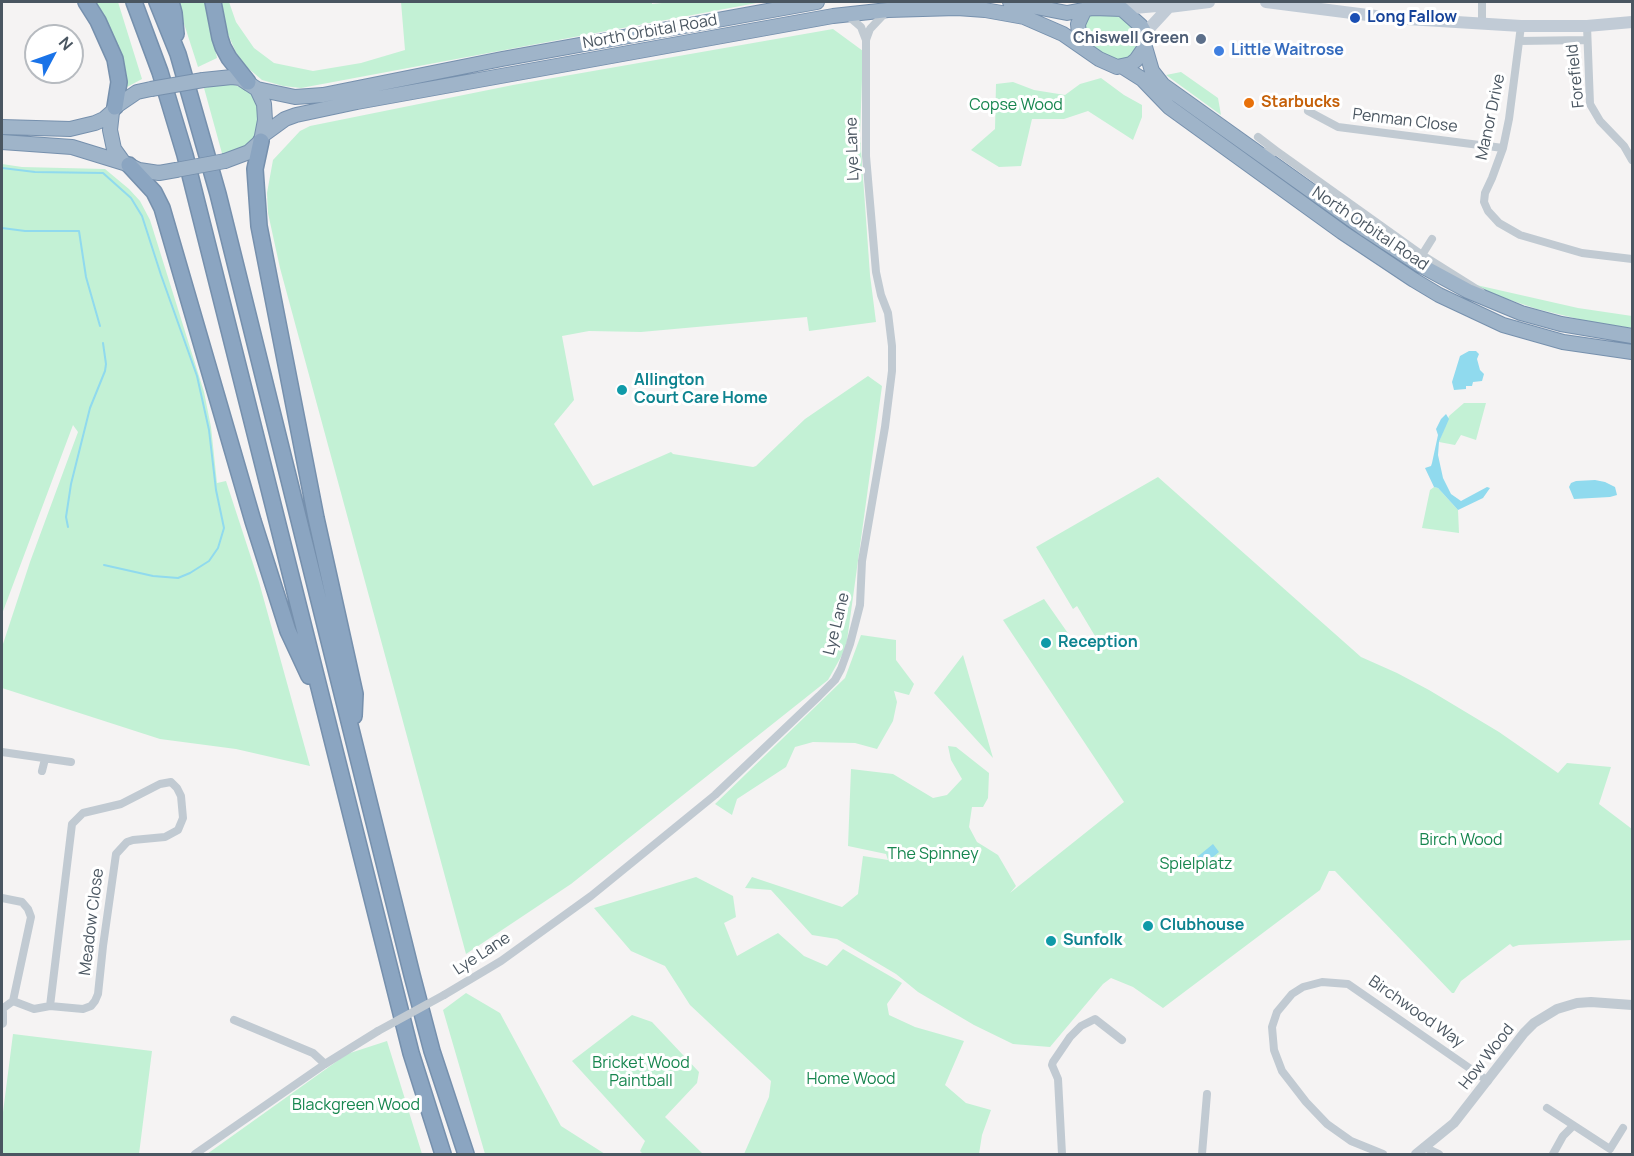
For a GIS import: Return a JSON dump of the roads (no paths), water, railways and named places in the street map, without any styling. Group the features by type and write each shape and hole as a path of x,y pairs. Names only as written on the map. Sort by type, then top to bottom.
{"highway":[{"path":"86,2 116,59 119,82 110,130 114,149 154,192 162,208 253,520 288,631 322,703"},
{"path":"134,2 160,72 185,155 411,1053 442,1155"},
{"path":"157,2 178,54 218,194 432,1051 466,1155"},
{"path":"171,2 178,54"},
{"path":"213,2 223,47 252,86 265,109 262,138 255,169 259,226 315,518 355,694 353,732"},
{"name":"North Orbital Road","path":"113,109 137,92 232,77 282,96 323,95 513,57 817,2"},
{"path":"1010,2 1067,13 1106,7 1122,9 1137,20 1145,40 1136,60 1123,67 1110,65 1080,44 1078,24 1084,11"},
{"name":"North Orbital Road","path":"126,164 148,172 176,170 225,161 249,152 285,119 310,111 847,14 957,8 1005,13 1040,23 1080,44"},
{"name":"North Orbital Road","path":"1145,40 1152,71 1163,85 1366,230 1440,277 1521,313 1561,324 1632,336"},
{"name":"North Orbital Road","path":"1123,67 1138,75 1169,107 1342,232 1414,280 1462,307 1503,325 1563,342 1632,352"},
{"path":"2,127 70,129 104,119 113,109"},
{"path":"2,142 72,147 126,164"},
{"path":"1440,277 1448,290 1459,298 1462,307"}],"main road":[{"path":"1122,9 1209,2"},
{"path":"1266,2 1338,6 1391,18 1521,26 1587,26 1632,22"},
{"path":"1145,40 1169,7"}],"street":[{"path":"1482,2 1482,23"},
{"path":"866,40 870,29 888,10"},
{"path":"847,14 861,27 866,40"},
{"name":"Manor Drive","path":"1521,26 1503,148 1485,193 1484,202 1488,211 1499,223 1520,235 1582,253 1632,259"},
{"name":"Forefield","path":"1587,26 1590,105 1600,121 1628,145 1632,160"},
{"name":"Lye Lane","path":"325,1064 501,961 582,903 715,795 835,680 841,669 860,605 862,561 892,372 888,313 876,272 866,156 866,40"},
{"path":"1520,41 1586,40"},
{"name":"Penman Close","path":"1308,111 1338,127 1503,148"},
{"path":"1258,137 1422,255 1465,280 1494,302"},
{"path":"1255,151 1273,153 1275,150"},
{"path":"1422,255 1432,239"},
{"path":"2,752 71,762"},
{"path":"42,771 45,759"},
{"name":"Meadow Close","path":"13,1001 34,1009 50,1006 83,1009 95,1001 117,854 122,846 133,840 165,837 178,831 183,818 181,796 171,782 160,784 121,804 83,813 72,824 50,1006"},
{"path":"2,898 22,902 31,917 13,1001 2,1010 2,1023"},
{"name":"Birchwood Way","path":"1383,1155 1332,1128 1306,1102 1282,1071 1274,1050 1272,1027 1277,1012 1292,994 1302,987 1322,982 1348,984 1488,1081"},
{"name":"How Wood","path":"1420,1151 1449,1128 1534,1023 1557,1009 1577,1003 1632,1005"},
{"path":"1062,1155 1058,1079 1053,1062 1070,1037 1081,1026 1095,1019 1122,1040"},
{"path":"195,1155 325,1064 313,1053 234,1020"},
{"path":"1202,1155 1207,1094"},
{"path":"1547,1108 1611,1149 1623,1128"},
{"path":"1553,1155 1563,1136 1573,1126"},
{"path":"1420,1151 1439,1155"}],"water":[{"path":"1469,351 1476,351 1479,354 1477,359 1480,370 1484,374 1482,381 1473,382 1472,386 1466,386 1466,389 1454,390 1452,382 1460,356"},
{"path":"1446,414 1449,419 1439,442 1438,455 1443,478 1451,494 1461,501 1487,487 1490,488 1483,498 1458,510 1438,488 1434,487 1425,468 1431,466 1438,435 1436,429"},
{"path":"1576,481 1605,482 1615,487 1617,495 1574,499 1569,487"},
{"path":"1213,844 1219,852 1202,866 1198,865 1196,858"}],"waterway":[{"path":"2,168 35,172 103,173 131,198 142,216 197,376 209,430 216,490 224,528 218,548 209,561 178,578 153,576 104,565"},
{"path":"2,228 25,231 79,231 86,277 100,326"},
{"path":"68,527 66,517 71,484 90,408 105,371 103,343"}],"place":[{"name":"Long Fallow","path":"1355,18"},
{"name":"Chiswell Green","path":"1201,39"},
{"name":"Little Waitrose","path":"1219,51"},
{"name":"Starbucks","path":"1249,103"},
{"name":"Allington Court Care Home","path":"622,390"},
{"name":"Reception","path":"1046,643"},
{"name":"Clubhouse","path":"1148,926"},
{"name":"Sunfolk","path":"1051,941"}],"park label":[{"name":"Copse Wood","path":"1016,106"},
{"name":"Birch Wood","path":"1461,841"},
{"name":"The Spinney","path":"933,855"},
{"name":"Spielplatz","path":"1196,865"},
{"name":"Bricket Wood Paintball","path":"641,1073"},
{"name":"Home Wood","path":"851,1080"},
{"name":"Blackgreen Wood","path":"356,1106"}]}
